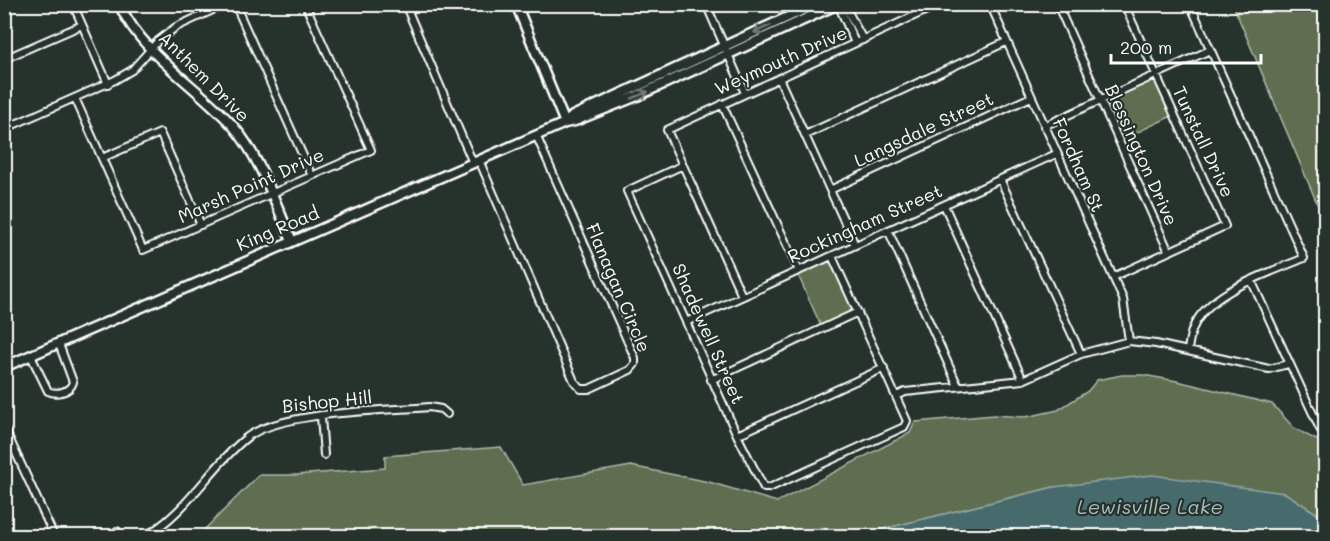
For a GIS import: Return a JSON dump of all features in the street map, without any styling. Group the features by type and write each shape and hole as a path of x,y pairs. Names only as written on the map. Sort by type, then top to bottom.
{"street":[{"path":"73,4 108,84"},
{"name":"Anthem Drive","path":"119,4 128,22 151,50 234,127 255,158 292,241"},
{"path":"4,129 108,84 132,70 176,27 226,4"},
{"path":"235,4 312,176"},
{"name":"Marsh Point Drive","path":"102,158 143,250 371,150 305,4"},
{"path":"405,4 476,161"},
{"path":"516,4 566,123"},
{"path":"706,4 745,93"},
{"name":"King Road","path":"670,76 728,55 805,14 816,4"},
{"path":"841,4 863,40"},
{"path":"841,4 841,11 855,44"},
{"name":"King Road","path":"4,367 536,135 575,121 670,76 724,46 805,14 841,4"},
{"name":"Weymouth Drive","path":"683,165 667,130 940,4"},
{"name":"Fordham St","path":"990,4 1125,304 1129,341"},
{"name":"Blessington Drive","path":"1057,4 1169,252"},
{"name":"Tunstall Drive","path":"1124,4 1225,226 1169,252"},
{"path":"1188,350 1193,327 1208,306 1223,295 1304,258 1190,4"},
{"path":"4,59 82,25"},
{"path":"805,135 1006,42"},
{"path":"1044,126 1210,50"},
{"path":"779,78 855,245"},
{"name":"Langsdale Street","path":"830,190 1031,97"},
{"path":"75,98 102,158 160,133 201,225"},
{"path":"722,104 799,271"},
{"name":"Flanagan Circle","path":"476,161 574,381 581,389 589,389 630,370 635,364 635,358 536,135"},
{"name":"Rockingham Street","path":"686,322 1056,154"},
{"path":"683,165 742,296"},
{"name":"Shadewell Street","path":"683,165 627,191 711,380 764,488 769,488 893,432 906,423 907,417 897,396"},
{"path":"1000,179 1080,354"},
{"path":"944,205 1023,380"},
{"path":"888,230 958,386"},
{"path":"1113,277 1169,252"},
{"path":"832,256 897,396 905,392 1023,380 1080,354 1129,341 1188,350 1269,369 1288,364"},
{"path":"1252,282 1288,364 1323,428"},
{"path":"711,380 858,312"},
{"path":"31,356 48,391 63,391 72,386 73,382 59,344"},
{"path":"737,435 884,368"},
{"name":"Bishop Hill","path":"145,537 170,518 246,438 273,423 429,407 441,409 447,414"},
{"path":"321,417 324,455"},
{"path":"4,427 54,537"}],"green space":[{"path":"1233,5 1325,5 1325,222"},
{"path":"1152,80 1156,81 1172,116 1121,140 1106,105 1107,100"},
{"path":"832,262 853,311 821,326 798,275"},
{"path":"1122,375 1143,375 1177,381 1272,404 1294,428 1316,440 1325,435 1325,519 1285,493 1054,487 855,536 198,536 259,475 295,475 385,468 385,456 501,447 523,485 631,466 709,482 777,502 910,433 915,422 994,415 1026,417 1058,410 1088,391 1097,380"}],"water":[{"name":"Lewisville Lake","path":"1152,475 1285,493 1325,519 1325,536 855,536 1054,487"}]}
